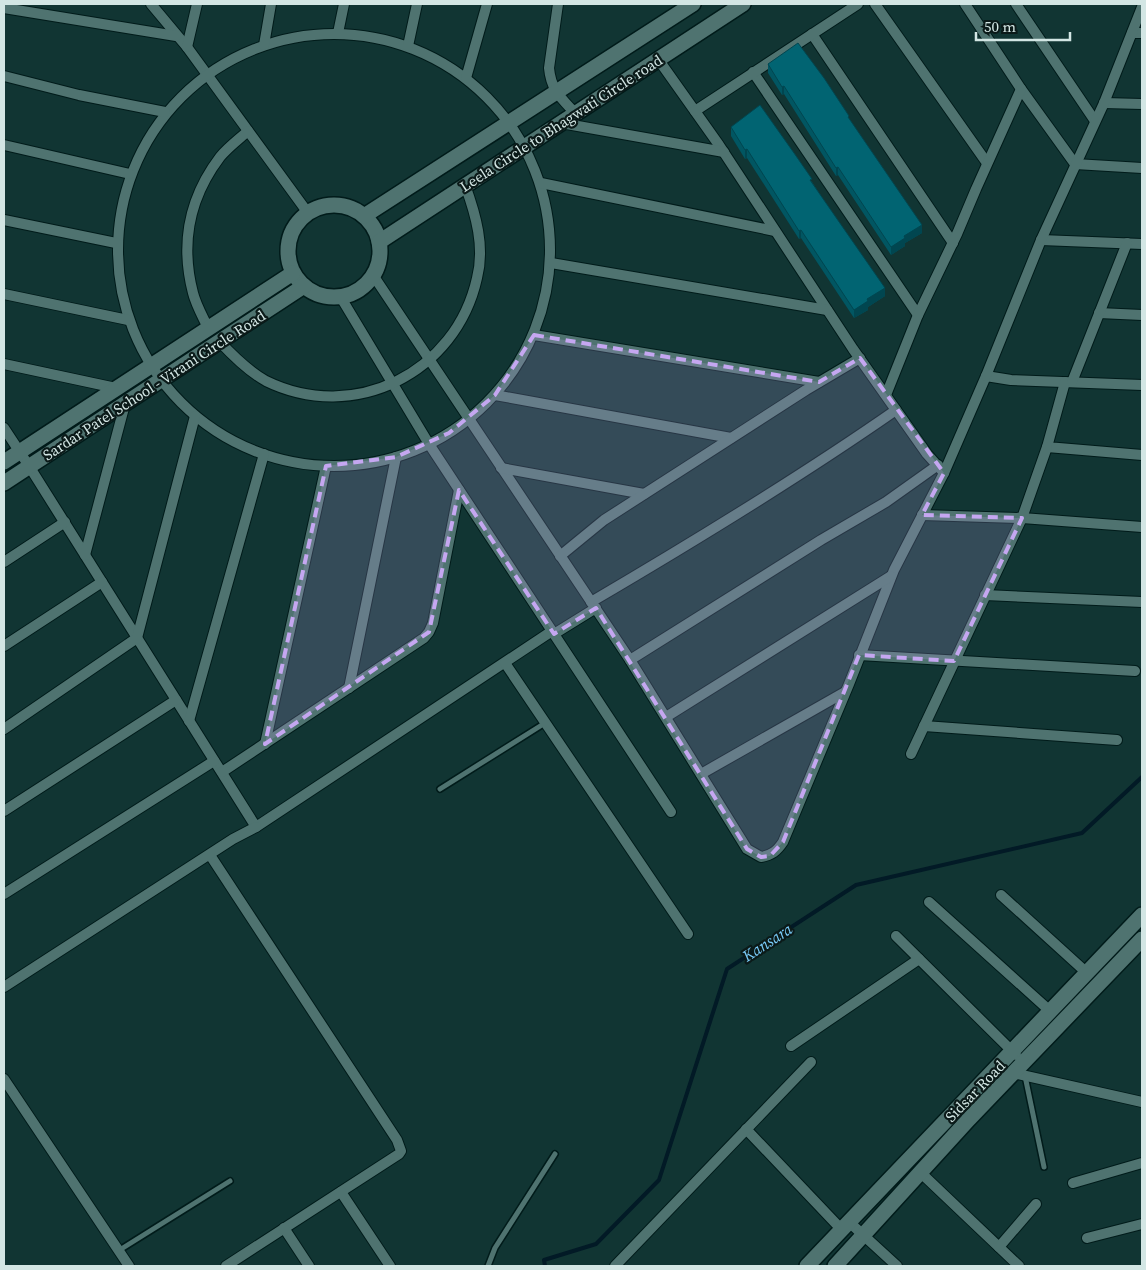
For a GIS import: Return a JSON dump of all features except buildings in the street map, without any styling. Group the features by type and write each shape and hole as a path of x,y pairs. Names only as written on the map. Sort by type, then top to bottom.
{"street":[{"path":"151,4 187,47 308,213"},
{"path":"264,44 271,4"},
{"path":"338,33 344,4"},
{"path":"408,46 417,4"},
{"path":"466,78 487,4"},
{"path":"558,4 549,68 550,78 556,92 575,113"},
{"name":"Leela Circle to Bhagwati Circle road","path":"364,216 693,4"},
{"name":"Leela Circle to Bhagwati Circle road","path":"379,242 743,4"},
{"path":"695,110 858,4"},
{"path":"876,4 987,163"},
{"path":"965,4 1021,89 1076,164"},
{"path":"1016,4 1095,122"},
{"path":"187,47 194,6"},
{"path":"373,275 630,660 747,849 761,857 770,856 778,850 783,842 891,576 922,515 941,469 986,376 1041,240 1137,33 1142,7"},
{"path":"5,9 176,36"},
{"path":"338,33 374,37 408,46 438,60 466,78 489,98 510,122 525,146 541,183 550,223 551,263 545,300 534,335 517,366 495,395 468,420 429,444 396,457 350,465 326,466 294,462 264,454 227,438 195,416 161,380 150,366 128,320 119,282 116,243 120,208 130,174 145,142 166,112 207,74 234,57 264,44 301,36 338,33"},
{"path":"812,34 953,243"},
{"path":"658,59 724,152 860,358 927,454 941,469"},
{"path":"754,72 918,315"},
{"path":"4,76 79,95 166,112"},
{"path":"886,395 918,315 953,243 1021,89"},
{"path":"1104,102 1142,104"},
{"path":"561,123 724,152"},
{"path":"208,328 193,294 186,258 189,222 200,187 221,156 248,131"},
{"path":"4,145 130,174"},
{"path":"1076,164 1142,168"},
{"path":"541,183 775,231"},
{"path":"220,342 243,366 266,380 290,390 316,396 342,396 368,392 393,384 430,361 452,337 468,308 478,277 480,245 475,213 465,185"},
{"path":"330,205 342,206 364,216 376,232 379,242 379,259 373,275 353,293 327,297 315,293 304,286 293,273 288,260 289,240 298,222 308,213 330,205"},
{"path":"4,220 116,243"},
{"path":"1041,240 1142,244"},
{"path":"911,754 1022,518 1068,382 1099,313 1127,243"},
{"path":"551,263 827,310"},
{"path":"4,462 293,273"},
{"name":"Sardar Patel School - Virani Circle Road","path":"4,483 304,286"},
{"path":"4,294 128,320"},
{"path":"340,296 429,444 671,812"},
{"path":"1099,313 1142,315"},
{"path":"534,335 819,382"},
{"path":"560,556 604,520 819,382 860,358"},
{"path":"4,364 116,388"},
{"path":"986,376 1010,380 1142,385"},
{"path":"495,395 731,438"},
{"path":"85,555 125,404"},
{"path":"4,987 256,827 594,605 832,455 896,410"},
{"path":"4,729 137,638 195,416"},
{"path":"4,428 256,827"},
{"path":"1047,446 1142,455"},
{"path":"189,722 264,454"},
{"path":"348,688 396,457"},
{"path":"264,744 326,466"},
{"path":"501,468 644,494"},
{"path":"630,660 821,540 941,469"},
{"path":"222,772 424,638 433,623 459,490"},
{"path":"922,515 1022,518 1142,527"},
{"path":"4,562 64,522"},
{"path":"666,717 891,576"},
{"path":"4,646 102,582"},
{"path":"985,595 1142,602"},
{"path":"859,656 1135,670"},
{"path":"505,663 688,934"},
{"path":"701,774 845,692"},
{"path":"4,811 176,700"},
{"path":"924,726 1116,740"},
{"path":"4,894 214,761"},
{"path":"210,855 399,1145 401,1151 226,1266"},
{"path":"1002,895 1087,973"},
{"path":"929,902 1050,1011"},
{"name":"Sidsar Road","path":"807,1266 846,1226 1019,1065 1050,1011 1142,915"},
{"path":"896,936 1019,1065 1142,1102"},
{"name":"Sidsar Road","path":"835,1266 968,1118 1142,939"},
{"path":"791,1046 919,959"},
{"path":"615,1266 811,1062"},
{"path":"4,1079 129,1266"},
{"path":"746,1129 846,1226 864,1234 897,1266"},
{"path":"1073,1183 1142,1163"},
{"path":"920,1172 1019,1266"},
{"path":"341,1192 390,1266"},
{"path":"999,1247 1036,1204"},
{"path":"1087,1238 1142,1224"},
{"path":"284,1228 310,1266"}],"lane":[{"path":"440,789 545,723"},
{"path":"1019,1065 1044,1167"},
{"path":"488,1266 495,1248 555,1154"},
{"path":"118,1250 230,1181"}],"highlighted area":[{"path":"534,335 819,382 860,358 944,473 922,515 1022,518 954,661 859,655 783,842 770,856 761,857 747,849 596,608 554,634 459,490 429,632 265,744 326,466 396,457 449,433 495,395"}],"waterway":[{"name":"Kansara","path":"545,1266 544,1260 596,1244 659,1180 727,969 856,885 1082,833 1142,777"}]}
